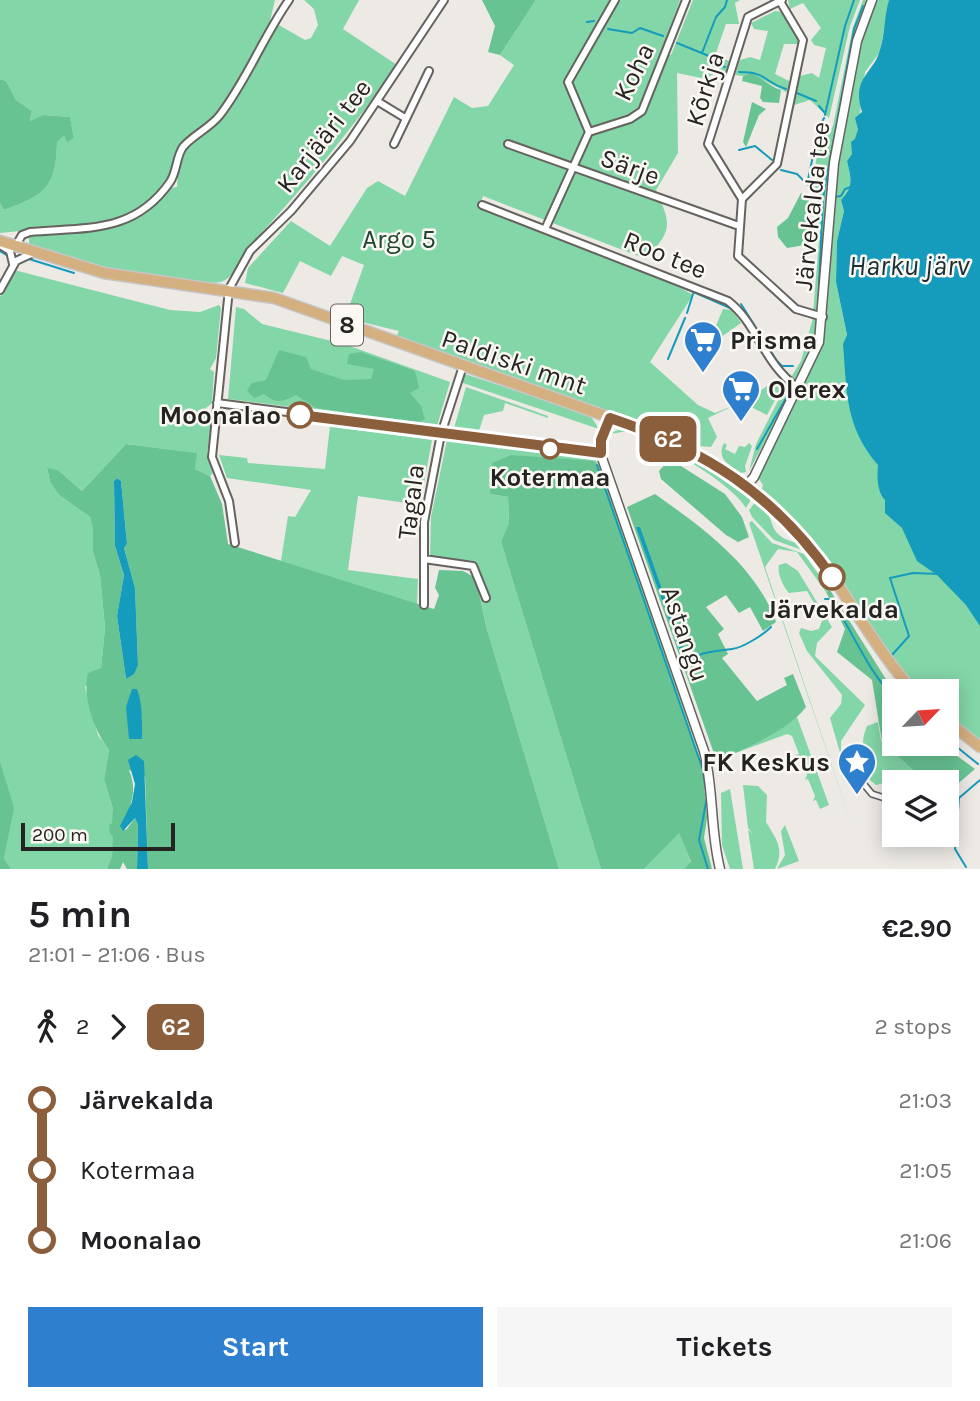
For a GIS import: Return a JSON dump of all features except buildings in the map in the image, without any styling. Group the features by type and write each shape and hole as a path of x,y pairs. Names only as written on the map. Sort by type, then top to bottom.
{"main road":[{"name":"Paldiski mnt","path":"0,243 104,273 229,289 274,298 686,447 746,486 807,542 886,659 903,679"},
{"path":"959,730 980,747"}],"street":[{"path":"15,247 23,235 30,232 116,225 133,219 149,206 172,180 184,147 218,118 232,99 289,0"},
{"name":"Karjääri tee","path":"229,289 250,251 304,196 350,141 444,0"},
{"name":"Koha","path":"615,0 568,82 589,132 630,119 642,111 686,0"},
{"name":"Järvekalda tee","path":"746,486 816,352 823,317 834,163 857,41 872,0"},
{"name":"Kõrkja","path":"781,1 803,40 777,164 742,199 712,153 709,138 748,17 781,1"},
{"path":"394,144 429,71"},
{"path":"377,101 405,118"},
{"path":"546,227 589,132"},
{"name":"Särje","path":"508,144 739,226"},
{"path":"742,199 737,251 744,263 796,309 823,317"},
{"name":"Roo tee","path":"482,205 546,227 728,301 738,310 774,367 798,388"},
{"path":"0,243 10,251 13,266"},
{"path":"0,290 13,266 22,256 33,253"},
{"path":"229,289 212,457 229,501 235,543"},
{"name":"Tagala","path":"424,605 424,522 441,434 463,366"},
{"path":"217,403 601,453 601,440 610,418"},
{"name":"Astangu","path":"601,453 704,751 711,781 720,869"},
{"path":"424,559 473,566 486,598"},
{"path":"858,776 872,794 882,797"}],"green space":[{"path":"0,0 275,0 268,29 222,107 179,149 173,170 147,204 130,216 112,222 0,233 0,203 4,210 29,200 46,188 54,170 57,142 64,134 67,143 74,138 70,117 45,115 30,122 32,111 16,100 6,81 0,79"},
{"path":"304,0 359,0 343,29 397,65 345,135 246,249 226,280 207,283 156,277 65,258 29,245 29,236 92,232 123,224 138,216 169,188 177,187 178,171 187,148 217,122 277,24 305,40 311,38 318,25 314,9"},
{"path":"482,0 536,0 500,55 488,52 495,26"},
{"name":"Argo 5","path":"536,0 680,0 661,52 671,55 693,0 740,0 735,3 739,24 726,24 716,53 730,62 726,73 718,71 706,79 677,73 678,153 656,190 665,212 667,227 661,241 646,259 483,196 480,206 674,284 693,295 650,362 698,405 715,413 735,405 708,418 717,437 711,447 699,446 396,337 399,331 345,318 364,265 342,256 331,276 300,261 283,293 245,283 248,268 291,221 330,246 367,188 378,181 405,196 454,97 472,108 488,106 514,65 500,55"},
{"path":"788,0 860,0 850,26 829,118 810,100 794,105 800,76 812,73 819,78 826,48 814,45 811,40 821,28 803,3 790,9"},
{"path":"863,0 868,0 855,36 838,113 827,194 819,312 813,314 820,228 814,181 816,160 822,139 833,126 853,27"},
{"path":"876,0 889,0 880,52 865,72 858,129 852,154 847,161 850,182 848,191 841,200 844,211 837,241 836,282 847,336 980,582 980,741 959,725 959,679 908,679 899,670 838,573 804,532 761,491 763,485 759,479 783,420 823,344 838,162 861,40"},
{"path":"775,11 784,12 801,44 784,44 775,74 791,82 788,93 750,73 735,75 740,60 750,57 760,60 768,31 754,29 751,23"},
{"path":"750,73 781,90 779,103 763,102 760,98 762,86 742,81 743,76"},
{"path":"0,79 6,81 16,100 32,111 30,121 44,115 70,117 74,138 67,143 64,135 57,142 54,170 45,188 29,200 4,210 0,203"},
{"path":"752,102 766,109 759,115 746,147 743,142"},
{"path":"801,193 809,198 805,245 787,248 778,237 777,227 788,218"},
{"path":"14,270 170,310 200,312 219,305 221,308 216,358 210,369 214,372 212,403 206,408 206,414 212,418 207,453 213,473 210,476 195,469 196,453 126,444 82,491 58,470 47,469 50,482 59,495 90,517 93,552 100,575 105,628 101,668 85,687 98,735 109,750 104,779 113,809 114,835 112,856 107,869 11,869 4,858 13,808 0,761 0,297"},
{"path":"236,307 244,309 262,324 344,344 450,382 437,426 228,399"},
{"path":"723,309 732,310 741,323 717,340 712,335"},
{"path":"813,318 817,320 817,339 794,381 790,379 801,361"},
{"path":"279,350 306,357 311,369 344,380 371,379 374,369 347,364 349,354 361,352 415,371 419,388 410,393 421,406 425,419 417,423 316,408 296,395 279,401 264,394 254,398 247,390 252,383 266,380"},
{"path":"465,374 566,407 592,418 599,429 460,382"},
{"path":"774,381 782,387 767,415 743,403"},
{"path":"786,385 790,386 791,393 749,471 756,444"},
{"path":"466,387 548,418 505,403 503,411 484,415 479,431 454,428"},
{"path":"330,426 432,440 420,505 358,496 348,570 418,579 417,604 281,561 288,516 295,517 311,490 227,478 219,455 247,458 248,463 325,469"},
{"path":"618,430 637,433 672,447 753,496 746,508 725,486 692,463 640,436 627,432 611,433"},
{"path":"447,440 495,446 499,449 500,446 594,457 606,479 708,779 594,461 490,494 508,497 509,522 501,542 601,869 559,869 486,626 473,561 469,560 468,564 430,558 431,517"},
{"path":"724,443 727,445 725,449 735,454 739,446 745,447 749,443 752,446 745,466 746,472 741,473 725,461 722,453"},
{"path":"126,444 197,453 195,469 210,476 222,504 228,544 434,609 439,595 435,588 439,570 463,571 476,578 486,626 559,869 148,869 145,777 129,770 133,785 132,799 121,826 126,830 135,818 138,825 137,869 127,869 123,862 120,869 107,869 112,856 113,836 110,834 109,825 112,823 113,809 104,779 109,750 94,723 87,692 88,673 101,668 105,628 100,575 93,552 90,517 59,495 50,482 47,468 58,470 82,491","holes":["117,478 121,481 127,544 124,548 135,588 138,665 126,679 117,616 124,575 115,546 114,481","137,689 142,720 129,739 128,707"]},
{"path":"511,455 594,461 597,465 703,770 707,818 704,838 712,869 684,869 691,862 679,833 644,869 601,869 501,542 509,522 508,497 490,494 492,463"},
{"path":"670,459 725,494 742,517 749,537 738,542 726,535 661,479 659,471"},
{"path":"655,494 691,520 742,566 767,602 776,622 763,631 750,607 739,613 726,595 706,607 724,629 718,634 728,654 722,658 757,701 787,685 784,678 793,674 806,707 776,732 717,762 627,507"},
{"path":"757,500 781,537 802,544 853,616 805,551 774,540 752,517 749,510"},
{"path":"752,521 772,543 804,554 830,590 826,592 797,552 778,549 765,567 855,834 749,523"},
{"path":"786,563 798,571 832,627 817,643 815,656 865,705 841,741 841,756 830,718 841,704 842,695 807,651 799,633 801,628 811,631 819,629 823,618 807,591 789,593 781,580 779,568 779,565"},
{"path":"830,590 886,679 882,679 882,742 872,680 837,652 845,629 826,592"},
{"path":"797,717 829,805 820,809 816,800 813,801 815,796 808,779 805,780 807,775 800,757 795,755 799,754 792,736 787,734 730,755"},
{"path":"878,722 882,756 898,756 913,770 882,770 882,784 876,785 865,776 857,761 867,726"},
{"path":"898,756 957,756 975,769 959,783 959,770 913,770"},
{"path":"0,761 14,808 4,858 11,869 0,869"},
{"path":"743,785 758,786 767,795 766,822 779,849 775,869 754,869 748,830 752,833 748,828"},
{"path":"730,789 743,869 730,869 722,845 721,793"},
{"path":"785,825 799,861 777,869 785,855 781,831"},
{"path":"679,832 691,863 684,869 644,869"}],"water":[{"name":"Harku järv","path":"889,0 980,0 980,626 966,605 937,575 917,561 902,528 885,513 885,500 878,484 878,465 859,437 853,423 847,393 843,344 847,335 836,282 837,241 844,211 841,200 850,186 847,161 852,154 851,142 858,129 855,118 862,112 859,91 880,50"},
{"path":"117,478 121,481 127,544 124,548 135,588 138,665 134,674 126,679 117,616 124,575 115,546 114,481"},
{"path":"636,527 640,527 686,657 683,659"},
{"path":"132,689 137,689 140,701 142,739 129,739 126,707"},
{"path":"136,755 144,761 148,869 137,869 138,825 135,818 123,831 120,826 132,802 135,784 128,760"}],"waterway":[{"path":"702,53 716,17 725,7 727,0"},
{"path":"825,115 845,26 854,0"},
{"path":"818,307 823,198 854,29 863,6"},
{"path":"587,22 594,21"},
{"path":"608,29 632,33 640,28 663,36"},
{"path":"677,43 709,56 713,63 725,67"},
{"path":"739,72 761,76 786,89"},
{"path":"797,93 816,101"},
{"path":"819,106 825,113"},
{"path":"821,124 824,118"},
{"path":"807,184 819,128"},
{"path":"739,150 755,146 772,160"},
{"path":"781,170 797,174 810,187"},
{"path":"835,197 841,196 845,189 851,187"},
{"path":"815,190 819,192"},
{"path":"0,251 8,256"},
{"path":"29,259 74,273"},
{"path":"680,286 730,308"},
{"path":"687,313 693,294"},
{"path":"741,304 777,361 782,366 793,366"},
{"path":"668,359 685,318"},
{"path":"812,347 816,332"},
{"path":"798,376 802,368"},
{"path":"757,449 789,393"},
{"path":"597,465 703,770 707,797 699,840 708,869"},
{"path":"892,655 909,636 890,578 913,573 939,574"},
{"path":"825,599 831,599 868,664 882,683"},
{"path":"785,617 791,610 809,607"},
{"path":"682,666 699,655 742,646 771,627"},
{"path":"959,749 978,764"},
{"path":"966,867 955,849 959,798 980,780"}],"bus line":[{"name":"62","path":"300,415 564,451 601,453 601,440 610,418 686,447 738,479 794,528 832,577"}],"place":[{"name":"Prisma","path":"703,374"},
{"name":"Moonalao","path":"300,415"},
{"name":"Olerex","path":"741,423"},
{"name":"Kotermaa","path":"550,449"},
{"name":"Järvekalda","path":"832,577"},
{"name":"FK Keskus","path":"857,796"}]}
